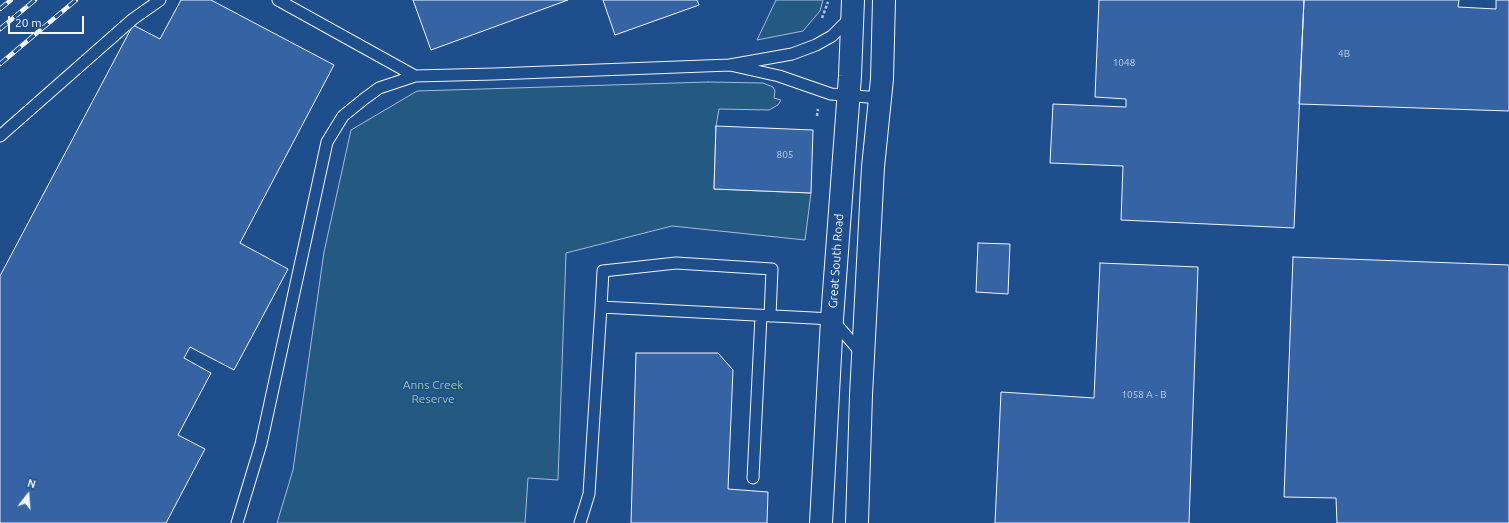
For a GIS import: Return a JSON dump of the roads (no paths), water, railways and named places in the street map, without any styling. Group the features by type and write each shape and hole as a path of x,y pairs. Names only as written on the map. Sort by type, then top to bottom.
{"main road":[{"path":"857,523 863,355 873,167 880,98 884,0"},
{"name":"Great South Road","path":"821,523 832,319 849,95 853,7"}],"lane":[{"path":"0,136 133,19 160,0"},
{"path":"278,0 415,76"},
{"path":"237,523 261,444 327,142 343,116 379,88 415,76 730,65 792,54 816,45 832,36 853,7"},
{"path":"730,65 779,76 831,94 880,98"},
{"path":"580,523 590,494 603,271 676,263 772,269 766,316 753,478"},
{"path":"601,307 832,319 863,355"}],"railway":[{"path":"0,9 11,0"},
{"path":"0,29 35,0"},
{"path":"0,64 76,0"}],"park label":[{"name":"Anns Creek Reserve","path":"433,392"}]}
